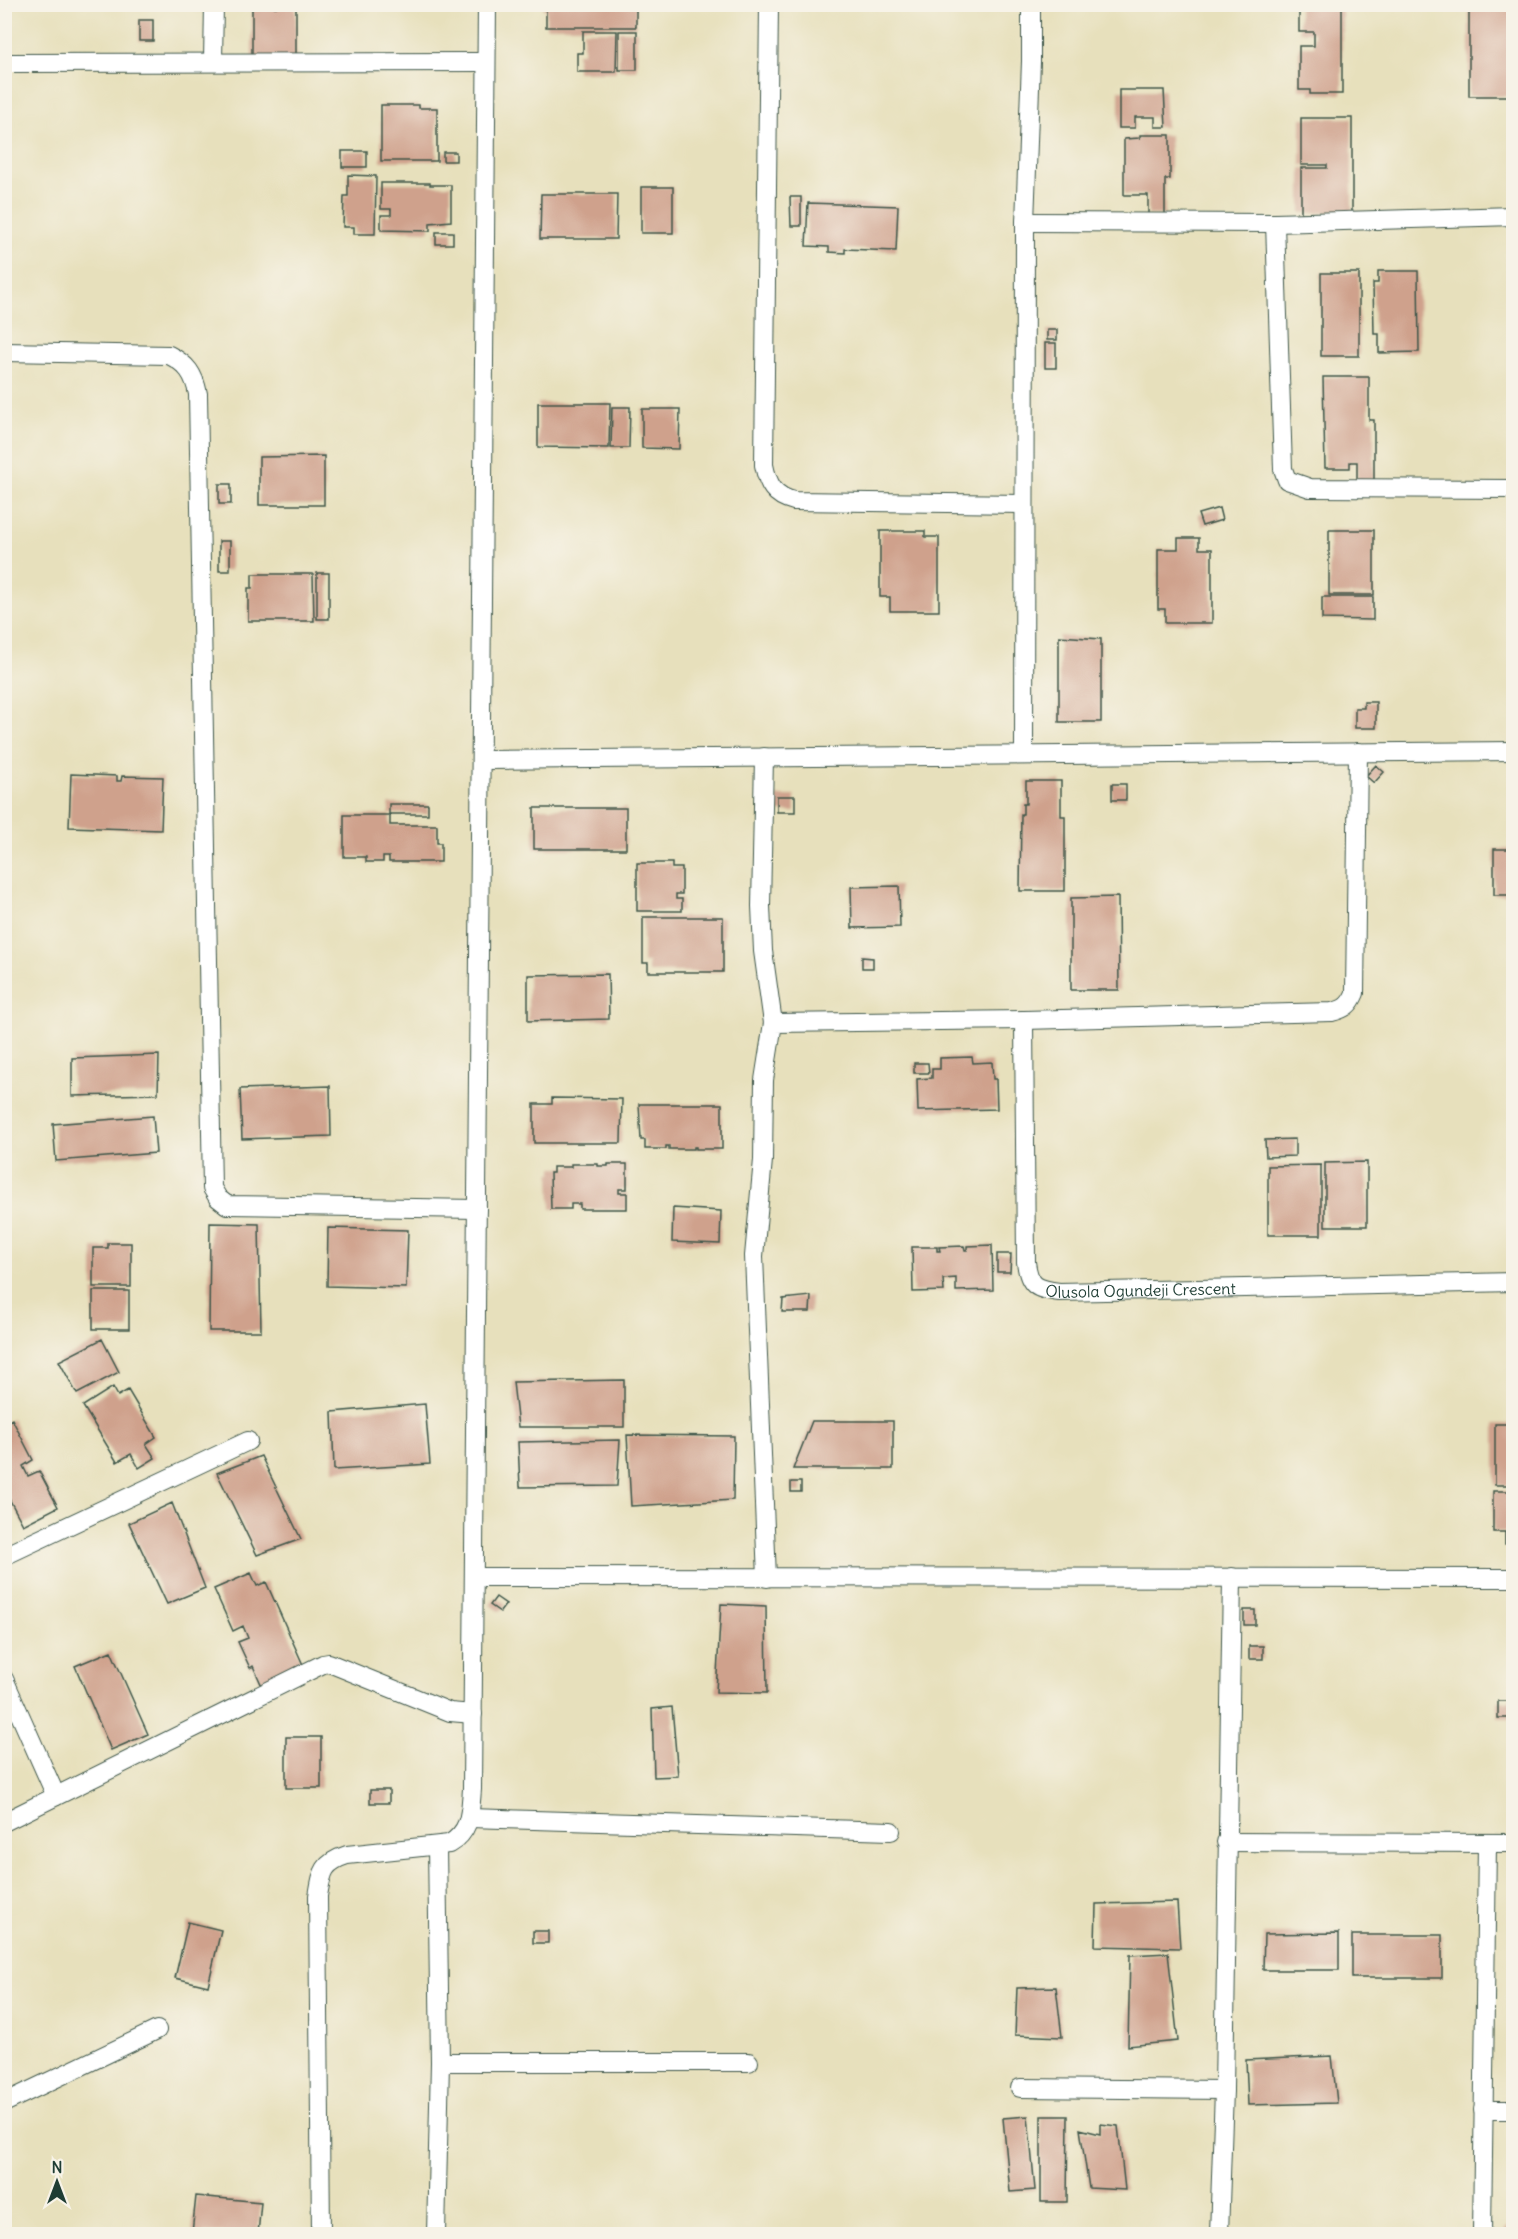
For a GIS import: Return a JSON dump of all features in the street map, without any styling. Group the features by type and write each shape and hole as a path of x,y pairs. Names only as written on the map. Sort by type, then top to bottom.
{"street":[{"path":"213,61 214,4"},
{"path":"321,2235 318,1896 325,1867 334,1859 347,1855 449,1845 467,1827 470,1818 473,1714 482,760 487,4"},
{"path":"769,4 764,465 771,488 782,498 794,501 1023,504"},
{"path":"1024,755 1024,222 1031,61 1031,4"},
{"path":"4,63 486,62"},
{"path":"1024,222 1275,223 1514,216"},
{"path":"1275,223 1283,469 1287,480 1310,488 1514,489"},
{"path":"4,352 169,355 181,361 190,370 196,382 204,639 212,1188 218,1198 227,1205 477,1209"},
{"path":"482,760 1514,751"},
{"path":"773,1023 1024,1020 1332,1012 1344,1009 1351,1002 1355,993 1358,752"},
{"path":"764,757 761,906 763,951 773,1023 764,1080 761,1196 755,1224 754,1256 766,1578"},
{"name":"Olusola Ogundeji Crescent","path":"1024,1020 1026,1263 1032,1283 1040,1290 1071,1292 1514,1282"},
{"path":"4,1556 248,1441"},
{"path":"474,1577 1514,1578"},
{"path":"1219,2235 1224,2090 1226,1842 1232,1577"},
{"path":"4,1822 323,1664 329,1663 450,1712 473,1714"},
{"path":"4,1679 56,1796"},
{"path":"470,1818 891,1831"},
{"path":"1226,1842 1514,1844"},
{"path":"1482,2235 1487,1844"},
{"path":"436,2235 440,2062 437,1846"},
{"path":"4,2103 91,2064 157,2030"},
{"path":"440,2062 749,2062"},
{"path":"1020,2088 1224,2090"},
{"path":"1483,2110 1514,2110"}],"building":[{"path":"543,4 636,4 636,27 546,27 546,9 543,9"},
{"path":"1299,4 1342,4 1342,94 1310,94 1310,90 1299,90 1299,46 1314,46 1314,32 1299,32"},
{"path":"1469,4 1514,4 1514,96 1469,96"},
{"path":"252,7 296,7 296,59 252,59"},
{"path":"139,20 153,20 153,41 139,41"},
{"path":"583,31 617,31 616,72 577,72 577,53 583,53"},
{"path":"619,31 637,31 637,70 619,70"},
{"path":"1119,90 1164,90 1166,127 1155,127 1155,117 1135,117 1135,128 1119,128"},
{"path":"381,105 419,105 419,108 437,108 437,161 381,161"},
{"path":"1301,118 1352,118 1352,213 1301,213 1301,168 1327,168 1327,165 1301,165"},
{"path":"1140,135 1170,135 1170,179 1165,179 1165,215 1148,215 1148,195 1124,195 1124,139 1140,138"},
{"path":"342,151 367,151 367,167 342,167"},
{"path":"443,152 456,152 456,161 443,161"},
{"path":"348,175 376,176 375,234 354,234 354,227 343,227 344,196 348,196"},
{"path":"381,183 451,185 451,221 430,223 430,231 381,230 381,215 391,215 391,209 381,209"},
{"path":"641,187 673,187 673,233 641,233"},
{"path":"541,194 617,194 616,239 540,239"},
{"path":"790,197 801,197 801,226 791,226"},
{"path":"808,203 898,206 896,251 845,249 845,253 829,252 829,247 806,246"},
{"path":"436,232 453,232 453,244 436,244"},
{"path":"1378,271 1418,271 1419,352 1379,353 1379,334 1374,334 1373,283 1378,283"},
{"path":"1321,273 1359,273 1359,356 1321,356"},
{"path":"1047,330 1057,330 1057,340 1047,340"},
{"path":"1045,343 1056,343 1056,368 1045,368"},
{"path":"1323,377 1369,377 1369,420 1374,420 1374,480 1357,480 1357,462 1350,462 1350,468 1325,468"},
{"path":"538,403 610,403 609,448 538,447"},
{"path":"612,407 630,407 629,448 611,448"},
{"path":"642,409 680,409 679,449 642,448"},
{"path":"324,456 324,505 259,505 259,457"},
{"path":"219,484 231,484 231,504 219,504"},
{"path":"1219,508 1222,520 1202,526 1198,514"},
{"path":"1329,530 1374,530 1374,595 1329,595"},
{"path":"880,531 925,531 925,537 939,537 939,611 890,611 890,597 880,597"},
{"path":"1178,538 1199,538 1199,549 1212,549 1212,623 1165,623 1165,609 1158,609 1158,549 1178,549"},
{"path":"219,541 230,541 230,571 219,571"},
{"path":"317,573 329,573 329,619 317,619"},
{"path":"252,574 313,574 314,621 248,621 248,588 252,588"},
{"path":"1322,597 1373,597 1373,620 1322,619"},
{"path":"1059,636 1101,639 1101,722 1059,722"},
{"path":"1364,702 1376,702 1376,728 1355,728 1355,708 1364,708"},
{"path":"1376,765 1384,772 1374,783 1366,776"},
{"path":"71,774 117,776 117,781 121,781 122,776 163,777 161,830 69,827"},
{"path":"1026,781 1061,781 1061,816 1065,816 1065,891 1020,891 1021,814 1023,814 1023,804 1026,804"},
{"path":"1112,784 1126,784 1126,800 1112,800"},
{"path":"777,796 795,796 795,812 777,812"},
{"path":"389,804 428,804 428,814 389,814"},
{"path":"534,808 626,808 626,849 534,849"},
{"path":"344,815 390,815 390,825 437,825 437,843 441,843 441,862 389,862 389,857 383,857 383,862 366,862 366,857 344,857"},
{"path":"1494,849 1514,849 1514,895 1494,895"},
{"path":"637,863 672,863 672,868 682,868 682,894 676,894 676,899 682,899 682,911 637,911"},
{"path":"899,886 900,927 852,928 851,887"},
{"path":"1118,897 1119,990 1071,990 1071,898"},
{"path":"643,917 723,917 723,972 648,972 648,963 643,963"},
{"path":"862,957 873,958 873,968 862,968"},
{"path":"608,974 609,1019 528,1021 528,975"},
{"path":"159,1055 158,1094 72,1096 72,1058"},
{"path":"972,1057 973,1063 992,1062 993,1079 996,1079 997,1109 918,1111 917,1079 932,1078 932,1069 940,1069 940,1058"},
{"path":"914,1063 928,1063 929,1073 914,1073"},
{"path":"330,1086 331,1136 242,1139 240,1089"},
{"path":"552,1098 622,1099 621,1143 534,1143 534,1104 552,1104"},
{"path":"639,1104 722,1104 722,1149 696,1149 694,1147 694,1149 669,1149 669,1146 666,1146 666,1149 645,1149 645,1140 641,1140"},
{"path":"153,1116 156,1153 56,1161 53,1124"},
{"path":"1295,1139 1295,1156 1266,1157 1265,1140"},
{"path":"1367,1162 1367,1226 1325,1226 1325,1163"},
{"path":"571,1164 608,1166 608,1164 627,1164 627,1189 619,1189 619,1193 627,1193 627,1209 580,1209 580,1204 571,1204 571,1209 551,1209 550,1173 553,1173 553,1167 571,1167"},
{"path":"1321,1165 1321,1235 1268,1235 1268,1166"},
{"path":"673,1208 721,1211 720,1244 672,1242"},
{"path":"210,1223 259,1224 261,1331 209,1331"},
{"path":"328,1228 408,1230 406,1288 327,1286"},
{"path":"108,1243 131,1243 131,1287 93,1287 93,1248 108,1248"},
{"path":"992,1245 993,1290 956,1291 956,1278 943,1279 944,1291 913,1292 912,1247 937,1247 937,1251 940,1251 939,1247 964,1246 967,1250 967,1246"},
{"path":"997,1254 1011,1254 1010,1272 997,1272"},
{"path":"93,1291 129,1291 129,1329 93,1329"},
{"path":"811,1296 810,1312 782,1312 783,1299"},
{"path":"102,1339 119,1372 77,1394 59,1361"},
{"path":"624,1380 624,1427 518,1427 513,1382"},
{"path":"113,1387 118,1396 128,1390 156,1437 146,1444 155,1458 139,1468 131,1454 117,1462 83,1406"},
{"path":"425,1404 430,1464 334,1470 332,1412"},
{"path":"12,1419 33,1460 23,1466 28,1476 39,1471 58,1507 23,1525 4,1489 4,1424"},
{"path":"812,1421 893,1421 893,1469 793,1469"},
{"path":"1495,1424 1514,1424 1514,1485 1495,1485"},
{"path":"627,1435 734,1436 733,1500 631,1506"},
{"path":"620,1440 617,1486 520,1487 518,1442"},
{"path":"261,1456 301,1539 257,1555 217,1473"},
{"path":"791,1482 801,1482 801,1492 791,1492"},
{"path":"1493,1491 1514,1491 1514,1544 1505,1544 1505,1532 1493,1532"},
{"path":"172,1503 205,1588 167,1604 129,1523"},
{"path":"251,1573 257,1586 266,1582 304,1667 262,1686 253,1666 250,1668 238,1642 248,1638 243,1626 233,1631 214,1589"},
{"path":"496,1597 506,1604 500,1612 490,1605"},
{"path":"721,1604 766,1606 767,1693 716,1692"},
{"path":"1244,1610 1255,1610 1255,1625 1244,1625"},
{"path":"1249,1646 1263,1646 1263,1659 1249,1659"},
{"path":"111,1651 148,1734 111,1750 75,1666"},
{"path":"1498,1701 1514,1701 1514,1718 1498,1718"},
{"path":"672,1707 678,1776 654,1777 652,1709"},
{"path":"286,1737 321,1737 321,1788 286,1788"},
{"path":"370,1790 389,1790 389,1803 370,1803"},
{"path":"1177,1902 1180,1948 1095,1946 1096,1904"},
{"path":"188,1922 221,1930 208,1986 175,1978"},
{"path":"533,1931 548,1931 548,1943 533,1943"},
{"path":"1339,1933 1339,1970 1263,1970 1264,1934"},
{"path":"1352,1935 1442,1935 1442,1978 1352,1978"},
{"path":"1168,1953 1178,2041 1128,2046 1130,1955"},
{"path":"1056,1987 1062,2037 1015,2035 1017,1988"},
{"path":"1332,2056 1337,2103 1248,2105 1246,2060"},
{"path":"1028,2116 1035,2190 1010,2192 1003,2118"},
{"path":"1041,2116 1068,2116 1067,2202 1041,2202"},
{"path":"1100,2124 1118,2126 1125,2190 1089,2188 1080,2129 1100,2134"},
{"path":"196,2196 261,2202 258,2234 192,2233"},
{"path":"1514,2227 1514,2234 1504,2234 1505,2228"}]}
